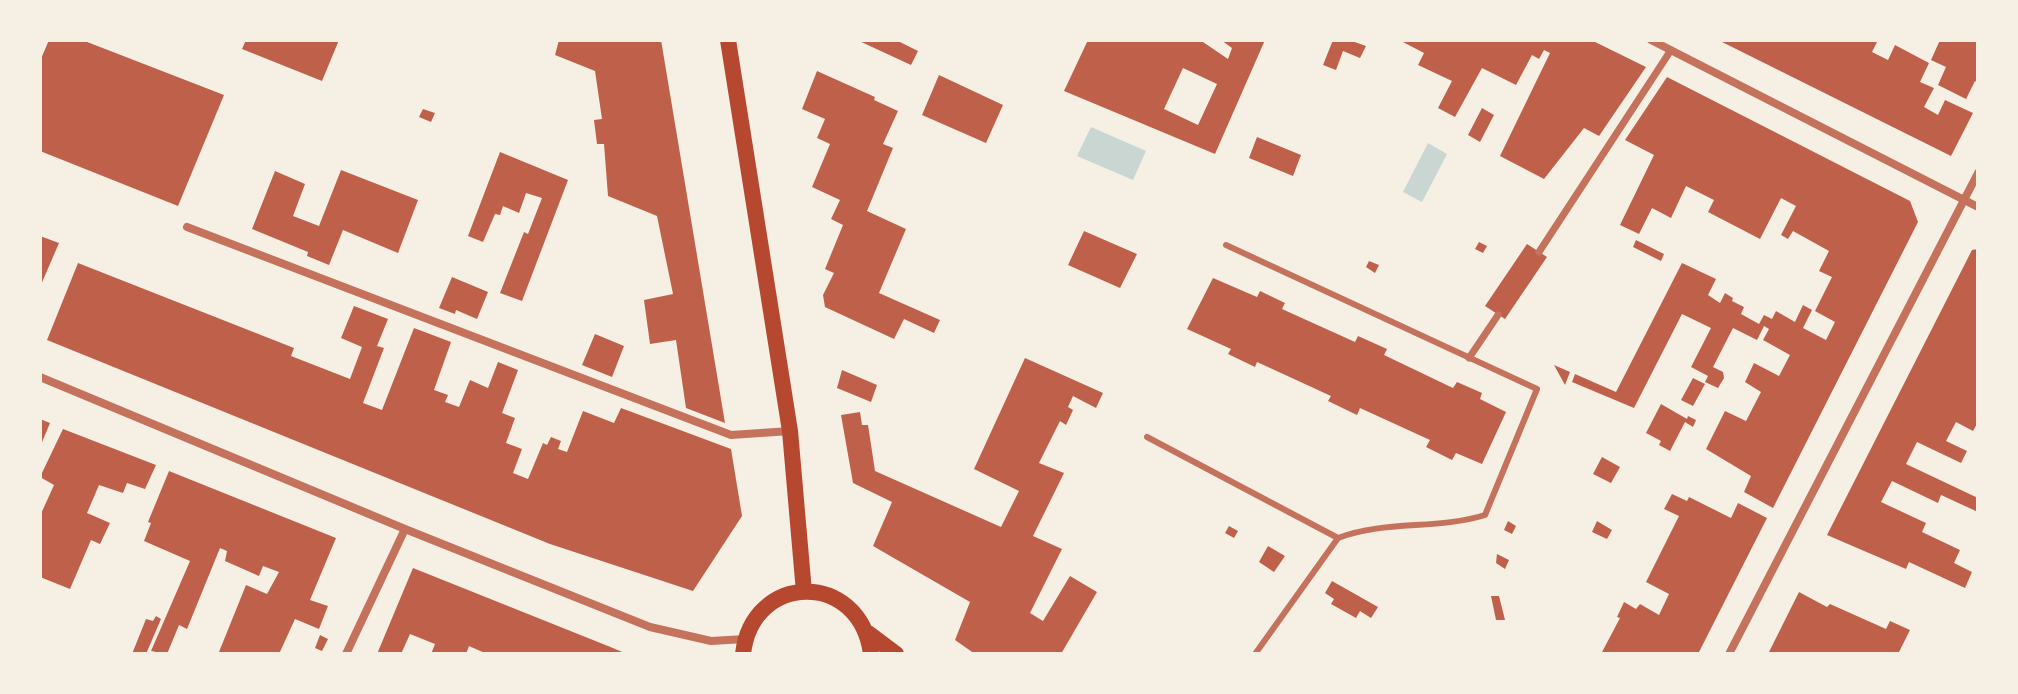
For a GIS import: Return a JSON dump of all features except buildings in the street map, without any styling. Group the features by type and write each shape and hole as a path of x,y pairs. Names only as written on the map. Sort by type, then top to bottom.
{"main road":[{"path":"728,40 790,431 804,592"},
{"path":"744,646 749,627 763,609 782,596 818,592 839,600 857,614 868,633 871,654"},
{"path":"868,633 896,654"}],"street":[{"path":"1651,40 1978,207"},
{"path":"1539,252 1671,50"},
{"path":"1729,654 1978,173"},
{"path":"187,227 731,435 790,431"},
{"path":"1469,358 1498,315"},
{"path":"40,377 650,627 744,646"},
{"path":"346,654 405,529"}],"lane":[{"path":"1226,245 1537,389 1485,515 1466,521 1357,531 1338,538 1255,654"},
{"path":"1147,437 1338,538"}],"shaded area":[{"path":"1091,127 1146,151 1133,180 1077,156"},
{"path":"1428,143 1447,154 1422,202 1403,192"}]}
